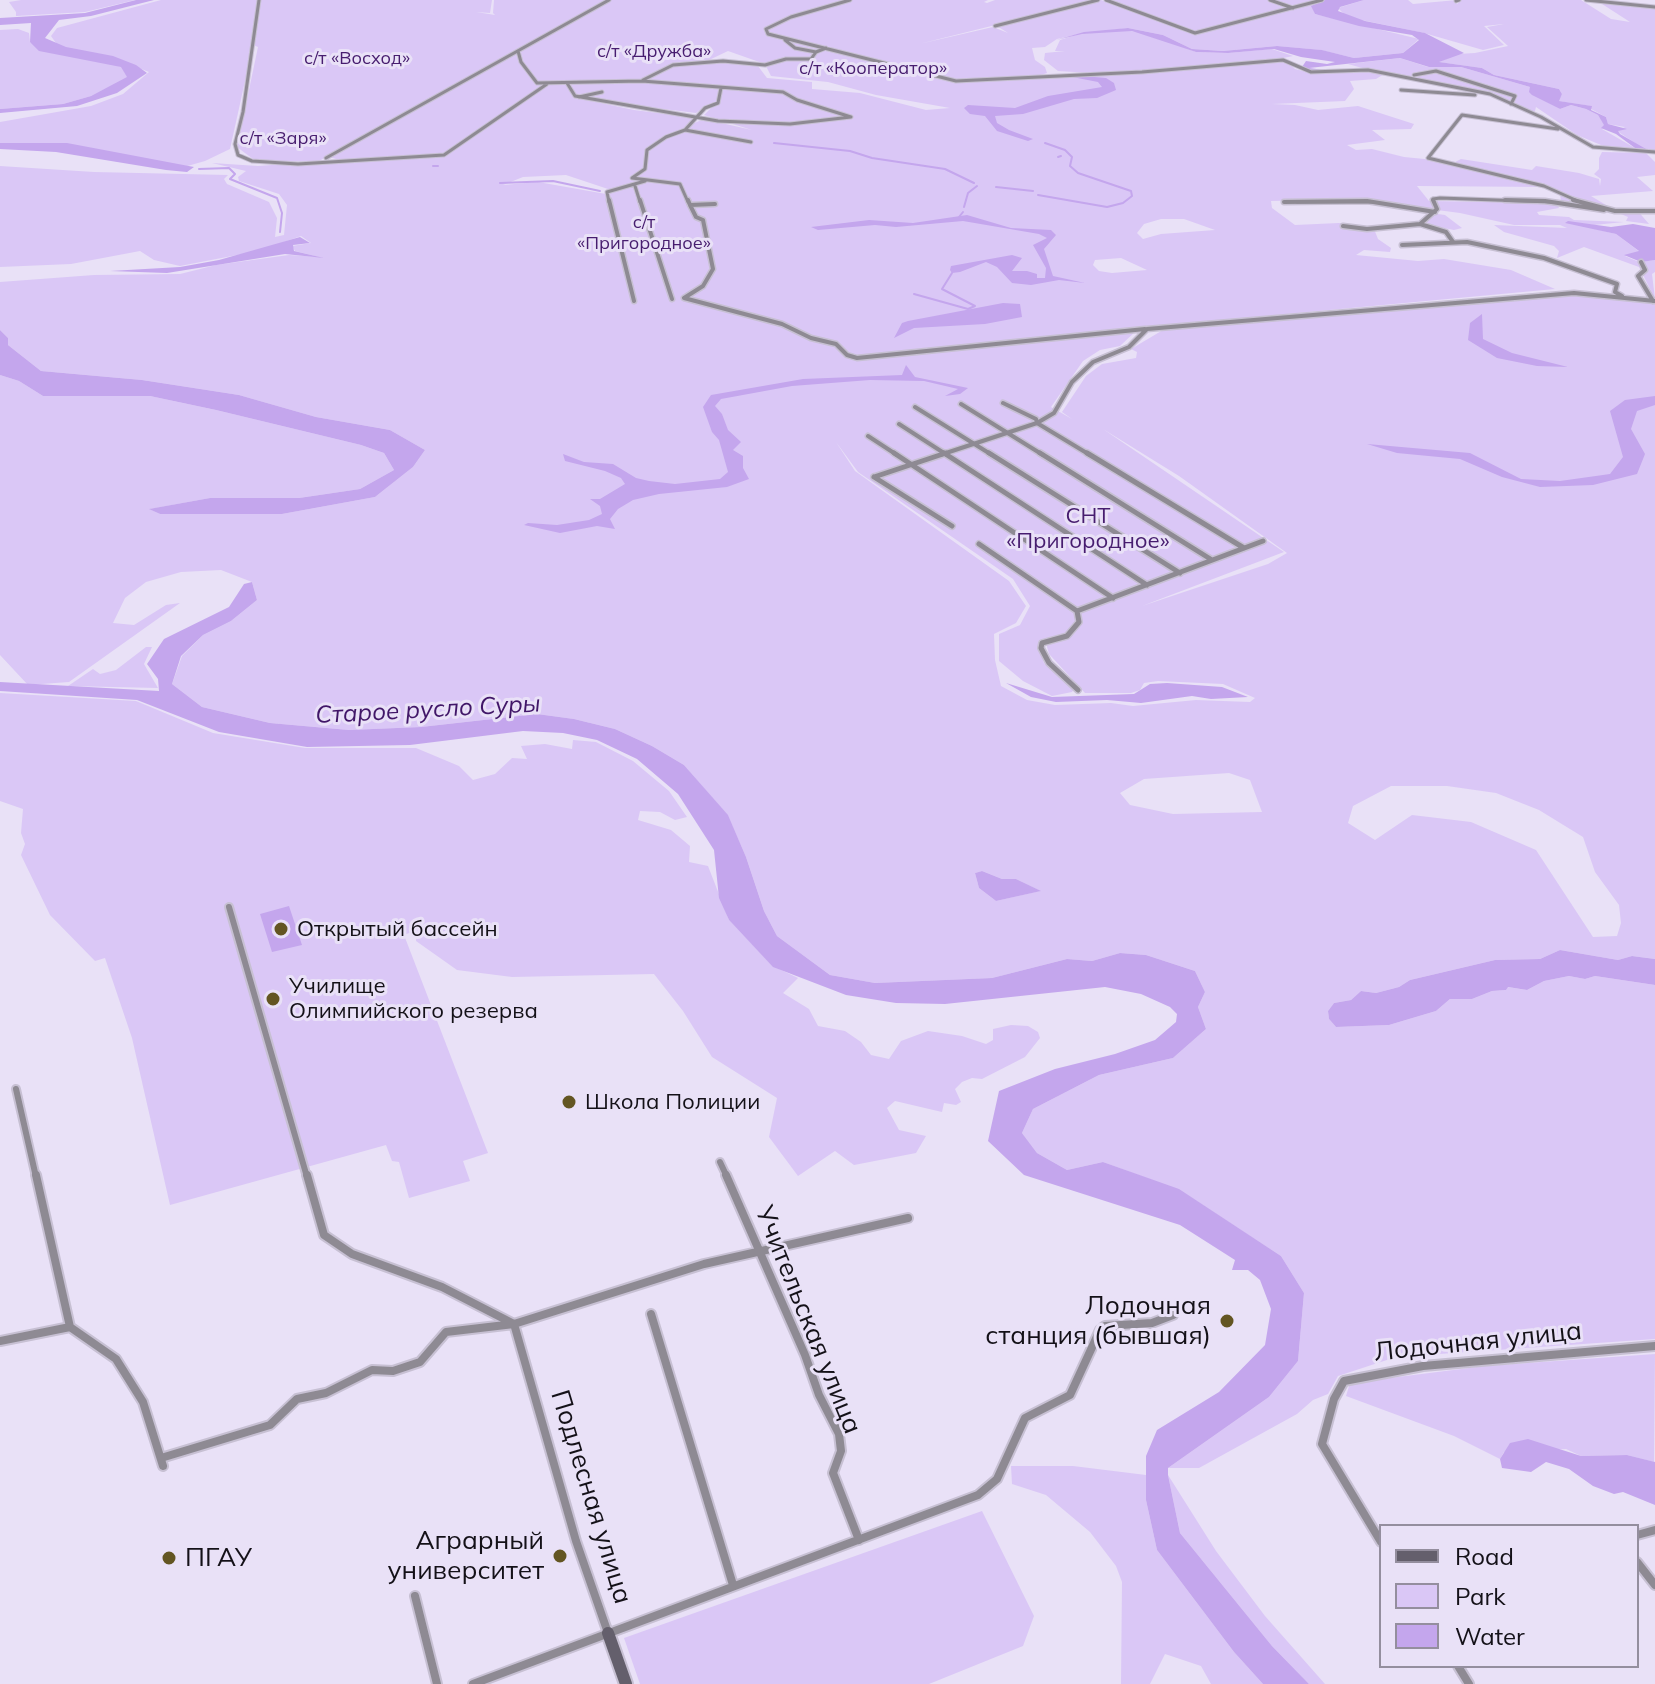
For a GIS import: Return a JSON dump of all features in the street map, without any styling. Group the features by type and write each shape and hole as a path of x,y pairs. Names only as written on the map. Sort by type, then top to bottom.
{"street":[{"path":"259,0 248,84 235,144 238,155 257,163 298,164 452,152 547,84"},
{"path":"322,160 609,0"},
{"path":"850,0 791,17 766,29 768,34 785,40 956,81 1142,72 1287,60 1299,69 1311,72 1356,68 1498,98 1593,147 1655,152"},
{"path":"995,26 1098,0"},
{"path":"1106,0 1195,33 1322,0"},
{"path":"1270,0 1294,9"},
{"path":"1586,0 1655,7"},
{"path":"785,40 795,48 816,52 826,48"},
{"path":"518,51 521,62 534,81 547,84 567,83 642,81 783,92 797,100 851,117 790,124 729,122 579,97 567,83"},
{"path":"642,81 673,65 690,62 765,65 786,59 811,59 816,52"},
{"path":"1414,75 1436,71 1515,96 1511,104"},
{"path":"721,88 718,103 705,108 685,130 666,137 647,150 645,169 632,178 680,184 696,217 703,220 713,269 703,286 684,298 782,324 811,338 836,344 847,355 857,358 1147,329 1574,293 1654,301"},
{"path":"1401,90 1498,98"},
{"path":"579,97 602,92"},
{"path":"1562,129 1462,115 1428,158 1544,186 1573,200 1615,211"},
{"path":"685,130 751,142"},
{"path":"634,301 607,192 648,180"},
{"path":"635,186 672,299"},
{"path":"1420,224 1435,212 1437,207 1433,199 1545,201 1615,211 1655,211"},
{"path":"1284,202 1367,201 1435,212"},
{"path":"690,205 715,204"},
{"path":"1343,226 1359,229 1420,224 1446,232 1453,242"},
{"path":"1402,245 1473,242 1561,263 1617,284 1615,292 1625,298"},
{"path":"1641,262 1645,270 1638,276 1654,301"},
{"path":"952,526 874,477 1037,423 1054,413 1072,382 1093,362 1129,347 1147,329"},
{"path":"1003,403 1036,419 1037,423 1244,548"},
{"path":"961,404 1212,560"},
{"path":"915,407 1180,573"},
{"path":"899,424 1147,585"},
{"path":"868,436 1113,598"},
{"path":"1077,611 1263,541"},
{"path":"979,544 1077,611 1079,622 1067,636 1042,643 1041,648 1049,663 1078,690"},
{"path":"229,907 324,1235 352,1254 442,1287 514,1324"},
{"path":"16,1089 70,1327 116,1359 143,1402 162,1462 270,1425 297,1399 326,1393 372,1370 393,1371 420,1362 446,1332 514,1324 704,1264 908,1218"},
{"name":"Учительская улица","path":"720,1162 805,1355 819,1395 839,1434 841,1451 833,1473 859,1540"},
{"path":"651,1314 733,1585"},
{"path":"473,1684 978,1495 997,1479 1025,1418 1070,1395 1100,1330 1105,1326 1152,1323 1173,1315"},
{"name":"Подлесная улица","path":"514,1324 576,1541 626,1684"},
{"path":"0,1341 70,1327"},
{"name":"Лодочная улица","path":"1379,1539 1322,1444 1334,1399 1344,1381 1423,1366 1655,1346"},
{"path":"1639,1565 1655,1585"},
{"path":"415,1596 437,1684"}],"green space":[{"path":"135,0 85,12 16,16 9,2"},
{"path":"161,0 492,0 490,13 476,12 495,15 494,0 607,0 319,161 257,162 237,147 258,47 253,45 230,149 205,161 184,167 66,144 0,143 0,122 91,106 123,94 149,72 124,62 58,46 51,36 57,28"},
{"path":"611,0 847,0 837,3 853,0 988,0 984,2 987,3 995,0 1096,0 919,44 993,27 1008,33 997,26 1101,0 1175,26 1109,0 1325,0 1312,6 1315,14 1419,39 1403,53 1354,58 1321,50 1277,46 1223,51 1192,49 1163,35 1128,28 1081,34 1118,30 1144,32 1196,52 1228,53 1272,49 1293,56 1269,61 1287,61 1295,69 1311,73 1357,69 1373,71 1348,64 1400,58 1428,67 1461,67 1530,87 1532,94 1560,109 1571,105 1586,109 1598,115 1605,125 1602,129 1635,148 1644,149 1617,131 1625,127 1608,124 1606,117 1591,109 1591,106 1558,101 1562,94 1559,89 1494,75 1482,68 1438,62 1458,54 1475,53 1508,46 1487,27 1504,24 1484,26 1504,45 1483,50 1424,33 1347,17 1338,8 1364,0 1408,0 1413,4 1457,0 1457,4 1461,0 1581,0 1611,19 1630,22 1599,2 1655,8 1655,152 1613,150 1577,135 1536,107 1535,111 1530,111 1492,94 1391,74 1376,79 1350,81 1354,89 1345,101 1272,104 1318,110 1358,106 1414,124 1411,129 1372,130 1385,140 1347,145 1356,150 1372,149 1404,157 1455,162 1461,159 1532,170 1536,166 1599,179 1600,186 1601,179 1594,174 1599,169 1602,152 1646,153 1655,162 1655,175 1637,177 1653,191 1591,196 1611,208 1637,210 1649,224 1626,221 1628,217 1621,214 1626,213 1624,211 1561,201 1560,194 1544,187 1417,186 1429,201 1556,203 1559,208 1537,212 1539,215 1574,220 1624,222 1594,225 1566,222 1616,234 1640,252 1625,256 1639,262 1655,260 1655,272 1652,274 1655,299 1639,267 1584,247 1557,258 1559,251 1554,246 1504,232 1494,225 1567,228 1560,225 1514,225 1460,213 1353,199 1271,201 1272,208 1295,225 1339,223 1370,227 1419,222 1431,213 1445,215 1462,228 1454,230 1423,224 1374,229 1378,239 1391,248 1390,252 1364,250 1356,255 1418,261 1444,259 1511,270 1555,289 1147,327 1137,330 1120,346 1100,350 1083,361 1051,407 1072,419 1062,412 1086,376 1102,364 1136,358 1137,352 1131,349 1163,330 1574,293 1655,302 1655,959 1632,956 1618,960 1560,950 1540,959 1495,960 1410,980 1399,987 1376,993 1361,991 1351,1000 1334,1003 1328,1011 1329,1019 1336,1027 1389,1025 1436,1011 1450,999 1472,999 1492,991 1506,990 1507,987 1527,990 1544,981 1569,976 1585,979 1595,976 1655,985 1655,1339 1396,1357 1338,1376 1328,1394 1199,1468 1168,1468 1269,1397 1298,1361 1304,1293 1281,1256 1179,1190 1103,1162 1067,1170 1037,1153 1022,1133 1033,1109 1099,1075 1173,1058 1206,1029 1198,1007 1205,992 1195,971 1146,955 1120,953 1092,961 1067,959 992,978 875,983 830,975 777,936 764,911 728,816 684,765 615,729 537,714 421,727 349,730 270,723 202,707 172,684 182,656 203,635 231,621 257,600 252,582 221,570 181,572 146,582 125,598 113,623 134,625 166,605 180,603 69,682 28,685 0,655 0,375 19,381 43,396 150,396 216,410 361,445 384,453 394,470 360,489 299,498 210,498 150,509 160,514 282,514 375,497 413,467 425,450 390,430 316,417 239,395 142,380 41,371 8,345 8,338 0,330 0,282 94,275 180,274 216,265 289,255 319,257 295,251 292,246 311,243 301,236 258,251 180,266 154,260 140,251 71,264 0,267 0,166 228,175 224,179 227,184 269,202 277,218 275,237 284,235 287,205 279,194 239,181 238,177 246,171 212,163 258,166 340,160 329,157","holes":["1079,34 1060,40 1055,51 1065,51 1045,53 1044,60 1058,71 1091,73 1048,79 1038,76 1047,73 1045,67 1035,60 1032,48 1045,47 1057,39","728,51 765,64 771,76 828,82 876,95 950,108 926,110 860,93 812,89 812,82 767,78 758,66 707,61","582,99 696,113 705,106 714,105 704,115 752,130 704,119 692,124 697,118 634,110","566,175 611,190 606,194 538,182 503,185 523,177","1161,219 1184,219 1215,230 1161,234 1143,239 1137,233 1144,224","1121,258 1147,270 1099,271 1093,265 1095,260","1103,429 1179,476 1287,553 1268,564 1142,606 1284,552","836,442 858,472 1013,579 1030,606 1020,625 999,634 999,661 1023,681 1052,696 1072,692 1074,689 1067,680 1044,663 1038,643 1071,633 1066,638 1046,643 1049,654 1085,693 1131,693 1140,690 1144,683 1158,681 1223,684 1255,698 1250,702 1196,700 1133,706 1111,703 1055,705 1027,700 1001,686 995,660 994,634 1016,623 1026,606 1009,581 855,471","1229,773 1250,780 1262,812 1173,814 1130,805 1120,793 1144,779","1391,786 1447,786 1496,793 1539,810 1583,837 1595,872 1619,905 1621,923 1617,936 1593,937 1536,850 1471,822 1412,815 1375,840 1348,823 1353,806","982,871 1002,879 1016,879 1040,891 996,901 979,888 975,873"]},
{"path":"18,29 29,33 30,42 122,67 128,78 91,96 63,104 0,109 0,30"},
{"path":"146,647 152,647 144,664 158,688 68,686 93,669 100,674 116,670"},
{"path":"0,693 136,701 213,733 305,748 416,748 459,766 473,780 495,774 512,758 527,759 521,746 545,744 572,749 573,740 596,742 633,761 669,791 687,817 675,820 660,812 640,811 638,820 671,830 690,846 689,862 708,866 729,920 773,966 798,978 783,993 809,1009 818,1026 845,1031 861,1042 871,1055 889,1059 901,1041 928,1031 962,1036 986,1044 993,1040 993,1029 1011,1025 1028,1026 1038,1032 1040,1038 1025,1057 982,1079 972,1078 962,1082 955,1089 961,1102 956,1105 944,1103 942,1112 895,1101 887,1108 899,1130 926,1136 916,1153 854,1165 835,1151 798,1176 769,1137 777,1098 712,1057 683,1011 654,974 512,977 457,970 416,941 417,930 404,935 488,1153 463,1161 470,1181 409,1198 399,1162 392,1161 386,1145 170,1205 132,1038 105,958 95,961 50,915 21,855 25,844 21,833 23,809 0,801"},
{"path":"1655,1354 1654,1462 1627,1455 1581,1456 1566,1449 1504,1452 1500,1459 1454,1436 1346,1396 1350,1383 1485,1366"},
{"path":"1011,1466 1073,1466 1146,1475 1146,1500 1157,1550 1234,1652 1263,1684 1211,1684 1201,1666 1165,1654 1150,1684 1121,1684 1122,1582 1116,1566 1090,1532 1046,1495 1012,1484"},
{"path":"1168,1475 1216,1551 1265,1616 1325,1684 1309,1684 1272,1646 1180,1533"},
{"path":"982,1511 1034,1616 1023,1646 929,1684 640,1684 624,1638"}],"water":[{"path":"136,0 154,0 91,16 59,20 45,38 66,47 113,56 147,73 117,93 77,106 0,113 0,109 63,104 91,96 127,77 121,67 39,51 30,42 31,23 0,25 0,18 85,13"},
{"path":"1325,0 1364,0 1340,7 1338,11 1365,21 1425,33 1464,53 1439,62 1482,68 1494,75 1559,89 1562,94 1559,101 1592,106 1591,110 1606,117 1608,124 1627,129 1618,131 1620,134 1646,149 1635,148 1616,134 1601,128 1604,125 1598,115 1586,109 1571,105 1560,109 1532,95 1530,87 1461,67 1429,67 1400,58 1309,68 1324,70 1308,71 1302,67 1306,61 1335,62 1274,49 1228,53 1196,52 1132,31 1082,34 1056,40 1084,32 1128,28 1163,35 1192,49 1223,51 1277,46 1322,50 1354,58 1403,53 1419,40 1412,35 1359,26 1315,14 1311,6"},
{"path":"1067,76 1106,78 1114,83 1116,90 1097,98 1074,99 1023,114 995,116 997,123 1033,139 1028,141 997,131 985,116 970,114 964,108 968,105 1015,108 1048,96 1102,87 1098,82"},
{"path":"0,143 67,143 194,167 187,172 166,170 56,152 0,149"},
{"path":"967,215 1011,228 1051,230 1056,235 1044,249 1053,276 1085,283 1059,280 1031,285 1012,283 997,267 986,262 960,272 952,273 950,270 951,266 1012,255 1022,258 1012,271 1027,271 1037,274 1037,278 1045,278 1046,268 1033,245 1047,238 1039,234 963,221 896,227 875,225 818,230 811,227 869,220 913,223"},
{"path":"1565,223 1611,227 1633,224 1655,228 1655,260 1641,262 1624,255 1639,251 1616,234"},
{"path":"300,237 310,243 293,245 294,251 324,258 285,254 167,273 110,271 180,267 219,260"},
{"path":"1003,303 1020,304 1022,317 985,324 914,328 894,338 902,323 908,321"},
{"path":"1482,314 1483,339 1512,353 1568,367 1537,366 1497,358 1468,340 1470,323"},
{"path":"0,330 8,338 8,345 41,371 142,380 239,395 316,417 390,430 425,450 413,467 375,497 282,514 160,514 149,509 210,498 299,498 360,489 394,470 384,453 361,445 150,396 43,396 19,381 0,375"},
{"path":"906,365 915,377 968,388 960,394 945,396 958,389 924,381 870,380 792,386 721,399 715,406 728,430 741,442 733,450 743,456 743,468 749,479 727,487 633,500 618,509 610,519 615,529 597,526 560,533 524,525 557,525 589,520 602,514 600,506 590,499 600,499 625,484 621,478 605,471 565,461 563,454 584,462 613,464 636,478 649,481 675,484 720,479 728,472 719,440 712,432 703,407 711,395 803,379 902,375"},
{"path":"1655,396 1655,405 1637,411 1631,429 1645,454 1637,474 1593,485 1540,487 1502,477 1460,459 1397,453 1367,444 1470,453 1521,479 1560,481 1610,474 1623,457 1610,411 1625,400"},
{"name":"Старое русло Суры","path":"252,582 257,600 231,621 203,635 181,656 172,684 202,707 270,723 349,730 421,727 537,714 615,729 684,765 728,815 764,911 777,936 830,975 875,983 992,978 1067,959 1092,961 1120,953 1146,955 1195,971 1205,992 1198,1007 1206,1029 1173,1058 1099,1075 1033,1109 1022,1133 1037,1153 1067,1170 1103,1162 1179,1189 1281,1256 1304,1293 1298,1361 1269,1397 1168,1468 1168,1475 1180,1533 1272,1646 1309,1684 1263,1684 1234,1652 1157,1550 1146,1500 1146,1456 1157,1430 1219,1392 1265,1345 1271,1309 1260,1280 1248,1270 1232,1270 1235,1260 1180,1225 1024,1175 988,1141 999,1091 1055,1069 1155,1040 1176,1022 1177,1014 1170,1007 1141,994 1105,987 945,1004 896,1003 846,995 773,967 729,920 719,898 714,850 678,794 637,759 597,740 563,733 523,731 410,745 307,747 219,732 137,700 0,691 0,682 159,691 158,679 147,664 164,639 229,607 244,584"},
{"path":"1006,683 1052,697 1134,694 1150,684 1167,683 1222,687 1248,697 1211,699 1192,696 1141,703 1107,700 1056,702 1031,697"},
{"path":"982,871 1002,879 1016,879 1041,891 996,901 979,888 975,873"},
{"name":"Открытый бассейн","path":"289,906 302,945 272,952 260,914"},
{"path":"1560,950 1618,960 1632,956 1655,959 1655,985 1595,976 1585,979 1569,976 1544,981 1527,990 1508,987 1472,999 1450,999 1436,1011 1389,1025 1336,1027 1329,1019 1328,1011 1334,1003 1351,1000 1361,991 1376,993 1399,987 1410,980 1495,960 1540,959"},
{"path":"1528,1439 1581,1456 1627,1455 1655,1462 1655,1505 1623,1492 1614,1494 1593,1486 1569,1469 1546,1462 1531,1472 1502,1468 1500,1459 1510,1443"}],"waterway":[{"path":"774,143 850,151 872,158 945,169 974,183"},
{"path":"1038,195 1107,207 1123,203 1132,196 1131,191 1078,173 1070,166 1072,157 1065,150 1045,143"},
{"path":"433,166 438,166"},
{"path":"199,169 229,168 235,174 230,179 277,198 282,213 280,232"},
{"path":"500,183 553,181 600,191"},
{"path":"964,207 968,193 977,186"},
{"path":"996,187 1033,191"},
{"path":"959,217 963,212"},
{"path":"914,294 968,309 975,306 942,289 952,273"}],"place":[{"name":"Открытый бассейн","path":"281,929"},
{"name":"Училище Олимпийского резерва","path":"273,999"},
{"name":"Школа Полиции","path":"569,1102"},
{"name":"Лодочная станция (бывшая)","path":"1227,1321"},
{"name":"Аграрный университет","path":"560,1556"},
{"name":"ПГАУ","path":"169,1558"}],"park label":[{"name":"с/т «Дружба»","path":"654,52"},
{"name":"с/т «Восход»","path":"357,59"},
{"name":"с/т «Кооператор»","path":"873,69"},
{"name":"с/т «Заря»","path":"283,139"},
{"name":"с/т «Пригородное»","path":"644,233"},
{"name":"СНТ «Пригородное»","path":"1088,528"}]}
